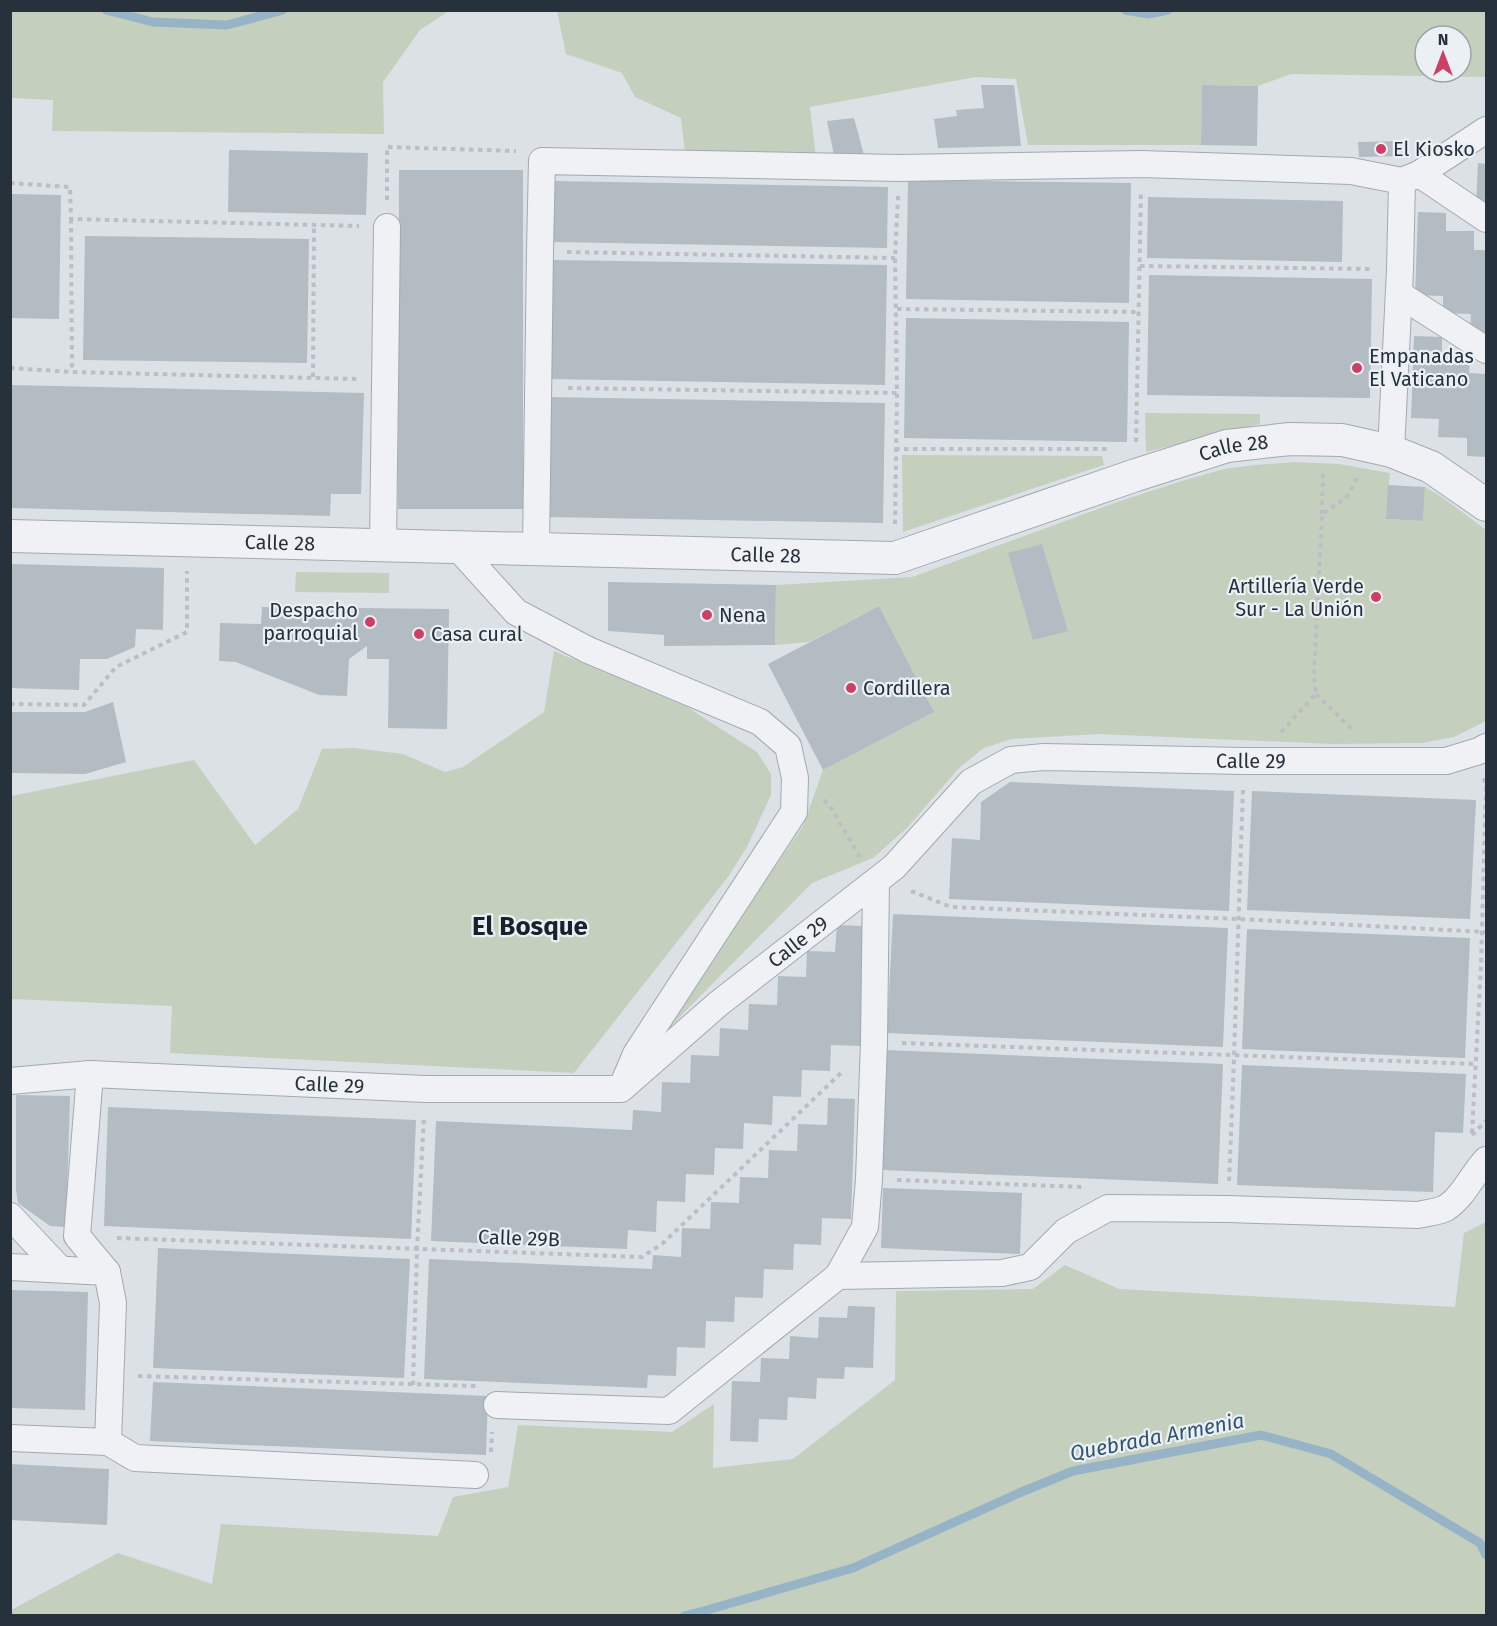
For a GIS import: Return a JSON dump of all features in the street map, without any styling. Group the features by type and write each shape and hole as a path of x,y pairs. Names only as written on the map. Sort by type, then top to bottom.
{"street":[{"path":"1410,177 1486,130"},
{"path":"536,550 542,161 899,168 1141,164 1351,171 1410,177 1486,219"},
{"path":"1391,451 1399,282 1410,177"},
{"path":"383,546 387,227"},
{"path":"1399,282 1486,350"},
{"name":"Calle 28","path":"10,536 895,558 1227,446 1290,439 1341,440 1391,451 1431,467 1486,505"},
{"path":"458,548 516,612 588,650 760,722 788,746 795,778 794,812 636,1054 621,1089"},
{"name":"Calle 29","path":"10,1081 90,1074 426,1089 621,1089 718,1004 885,874 971,782 1011,760 1044,757 1244,761 1446,761 1483,749"},
{"path":"497,1405 669,1411 838,1276 865,1227 885,874"},
{"path":"90,1074 78,1236 107,1272 113,1303 108,1442"},
{"path":"838,1276 1002,1273 1030,1266 1066,1231 1108,1208 1418,1215 1445,1209 1462,1193 1486,1160"},
{"path":"10,1216 60,1269"},
{"path":"10,1267 107,1272"},
{"path":"10,1438 108,1442 135,1458 475,1475"}],"path":[{"path":"71,219 387,227 387,147 520,152 542,161"},
{"path":"1136,475 1141,164"},
{"path":"895,558 897,309 895,258 899,168"},
{"path":"10,183 70,187 72,372"},
{"path":"313,378 314,225"},
{"path":"540,251 895,258"},
{"path":"1140,266 1399,282"},
{"path":"897,309 1139,312"},
{"path":"10,368 72,372 386,380"},
{"path":"538,387 897,393"},
{"path":"1323,440 1322,514 1314,674 1316,694 1366,744 1379,761"},
{"path":"895,448 1113,450"},
{"path":"1322,514 1346,498 1365,468 1391,451"},
{"path":"10,704 84,705 116,667 187,632 188,540"},
{"path":"1228,1209 1244,761 1273,741 1316,694"},
{"path":"1472,1133 1484,932 1486,786 1483,749"},
{"path":"795,778 816,791 830,806 863,862 906,889 951,907 1484,932"},
{"path":"1481,965 1486,960"},
{"path":"874,1042 1476,1064"},
{"name":"Calle 29B","path":"78,1236 642,1257 662,1244 874,1042"},
{"path":"413,1385 417,1249 426,1089"},
{"path":"869,1179 1090,1187"},
{"path":"111,1376 487,1387 497,1405 492,1412 491,1465 475,1475"}],"green space":[{"path":"10,11 449,11 420,30 383,82 384,134 52,131 53,100 11,98"},
{"path":"557,11 1486,11 1486,77 1473,77 1473,24 1413,24 1413,76 1291,74 1258,86 1202,85 1201,145 1028,145 1016,79 976,77 810,107 816,158 685,153 681,118 635,97 622,73 566,54"},
{"path":"1145,413 1260,414 1260,424 1146,452"},
{"path":"902,455 1102,456 1104,465 903,532"},
{"path":"1295,462 1339,464 1390,473 1386,519 1423,521 1425,487 1486,530 1486,721 1454,737 1422,743 1333,744 1098,734 1011,739 984,748 960,767 907,828 873,858 812,883 655,1042 803,826 823,770 934,712 879,606 809,642 775,645 776,585 912,577 1120,501 1185,480 1224,469"},
{"path":"296,572 389,573 389,593 295,592"},
{"path":"554,651 687,707 757,752 771,774 771,795 747,847 728,877 574,1073 170,1053 172,1006 11,999 11,796 194,760 255,845 298,809 322,749 354,748 403,754 445,772 463,767 544,712"},
{"path":"1486,1222 1486,1615 11,1615 11,1610 118,1553 212,1584 221,1524 438,1536 453,1497 508,1487 518,1425 672,1432 714,1404 713,1468 793,1459 895,1380 896,1291 1033,1289 1065,1265 1119,1289 1455,1307 1464,1233"}],"building":[{"path":"981,85 1014,85 1021,146 938,148 934,119 957,116 956,110 984,108"},
{"path":"1202,85 1258,86 1257,146 1201,145"},
{"path":"854,118 865,159 835,160 827,121"},
{"name":"El Kiosko","path":"1403,141 1404,156 1359,157 1358,142"},
{"path":"229,150 368,153 366,215 228,212"},
{"path":"1478,163 1486,164 1486,205 1476,204"},
{"path":"399,170 523,170 523,509 398,509"},
{"path":"908,180 1131,183 1129,303 906,299"},
{"path":"553,181 888,187 887,248 552,242"},
{"path":"10,194 61,195 59,319 10,318"},
{"path":"1148,197 1343,201 1342,262 1147,258"},
{"path":"1418,212 1446,213 1446,231 1474,231 1474,250 1486,250 1486,333 1470,332 1471,314 1443,313 1443,296 1415,295"},
{"path":"85,236 309,239 307,363 83,360"},
{"path":"552,260 887,265 885,385 549,379"},
{"path":"1149,275 1372,279 1370,398 1147,395"},
{"path":"906,318 1129,322 1127,442 904,438"},
{"path":"1414,336 1442,337 1442,355 1470,355 1469,373 1486,374 1486,457 1467,456 1467,438 1438,437 1439,419 1411,418"},
{"path":"10,385 364,393 361,494 331,494 330,516 10,508"},
{"path":"549,397 885,403 883,523 547,517"},
{"path":"1388,485 1425,487 1423,521 1386,519"},
{"path":"1042,544 1068,631 1033,640 1008,553"},
{"path":"10,564 164,568 163,630 136,629 135,647 107,659 80,659 79,690 10,688"},
{"path":"608,582 776,585 775,645 664,646 664,635 608,631"},
{"name":"Cordillera","path":"879,606 934,712 823,770 768,664"},
{"path":"262,607 449,609 447,729 388,728 389,659 367,659 367,646 349,659 347,696 319,695 236,662 219,661 220,623 261,624"},
{"path":"113,702 126,762 85,774 10,773 10,712 85,712"},
{"path":"1010,782 1234,791 1229,911 949,899 952,838 980,840 981,802"},
{"path":"1252,791 1476,800 1470,919 1247,910"},
{"path":"893,914 1228,928 1223,1047 887,1033"},
{"path":"837,925 865,926 860,1046 831,1045 830,1071 802,1070 801,1097 773,1096 772,1125 744,1123 743,1149 715,1148 714,1175 686,1174 685,1202 657,1201 656,1232 628,1230 627,1249 431,1241 436,1121 632,1130 633,1110 661,1112 662,1082 690,1083 691,1055 719,1056 720,1028 748,1030 749,1004 777,1005 778,976 806,977 807,951 835,952"},
{"path":"1247,929 1470,938 1465,1058 1242,1049"},
{"path":"887,1050 1223,1064 1218,1184 882,1170"},
{"path":"1242,1065 1466,1074 1463,1133 1435,1132 1433,1192 1237,1185"},
{"path":"16,1095 70,1096 66,1227 50,1226 18,1203"},
{"path":"828,1098 855,1099 851,1219 822,1218 821,1245 794,1244 793,1270 764,1269 763,1298 735,1297 734,1322 706,1321 705,1348 677,1347 676,1376 648,1375 647,1388 424,1379 429,1259 652,1269 653,1255 681,1257 682,1228 710,1229 711,1202 739,1203 740,1177 768,1178 769,1150 797,1151 798,1124 827,1125"},
{"path":"108,1107 416,1120 411,1239 104,1226"},
{"path":"883,1188 1022,1193 1020,1254 881,1248"},
{"path":"158,1248 410,1259 404,1378 153,1368"},
{"path":"10,1290 88,1292 85,1410 10,1408"},
{"path":"848,1306 875,1307 873,1368 845,1367 844,1379 817,1378 816,1399 788,1397 787,1420 759,1419 758,1442 730,1441 732,1381 760,1382 761,1358 789,1359 790,1336 818,1338 819,1317 847,1318"},
{"path":"153,1382 488,1396 486,1455 150,1441"},
{"path":"10,1464 109,1469 107,1525 10,1520"}],"waterway":[{"path":"106,10 153,22 227,25 283,10"},
{"path":"1125,10 1148,14 1168,10"},
{"name":"Quebrada Armenia","path":"684,1616 853,1568 1073,1471 1261,1435 1331,1454 1480,1543 1486,1555"}],"place":[{"name":"El Kiosko","path":"1381,149"},
{"name":"Empanadas El Vaticano","path":"1357,368"},
{"name":"Artillería Verde Sur - La Unión","path":"1376,597"},
{"name":"Nena","path":"707,615"},
{"name":"Despacho parroquial","path":"370,622"},
{"name":"Casa cural","path":"419,634"},
{"name":"Cordillera","path":"851,688"}],"district":[{"name":"El Bosque","path":"530,926"}]}
